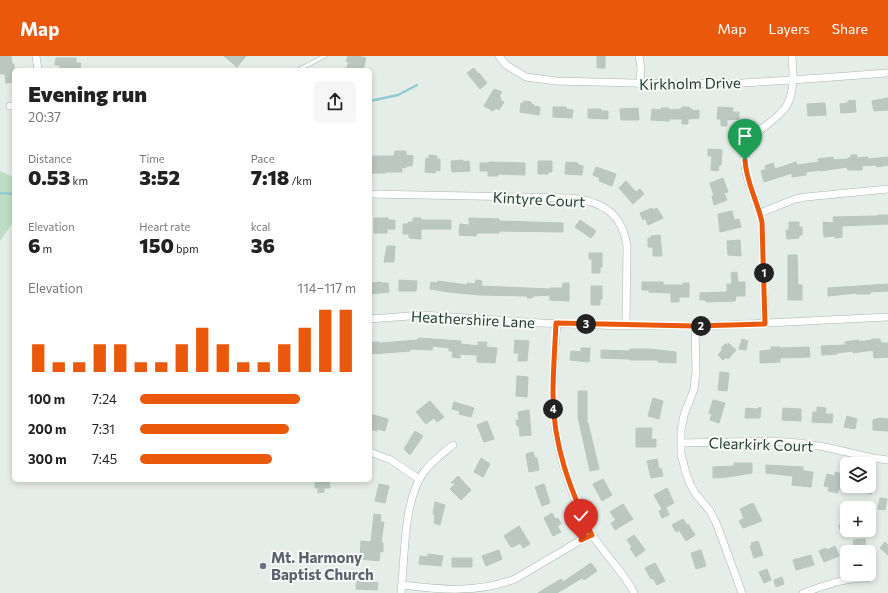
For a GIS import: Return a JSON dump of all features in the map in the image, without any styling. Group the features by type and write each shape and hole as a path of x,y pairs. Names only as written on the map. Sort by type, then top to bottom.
{"street":[{"path":"36,56 38,68"},
{"name":"Kirkholm Drive","path":"499,56 506,65 519,74 531,79 556,81 673,84 792,80 888,73"},
{"path":"639,56 640,84"},
{"path":"765,324 763,244 760,213 746,176 745,160 746,153 753,138 759,130 774,119 788,104 792,89 792,56"},
{"path":"760,213 795,199 888,189"},
{"name":"Kintyre Court","path":"372,194 570,198 590,200 597,203 615,217 626,238 626,326"},
{"name":"Heathershire Lane","path":"372,319 423,315 626,326 695,326 765,324 888,317"},
{"path":"556,323 553,395 555,429 562,461 572,493 592,535 628,580 634,593"},
{"path":"695,326 696,372 694,389 684,415 681,430 681,454 686,473 695,493 710,511 717,525 742,593"},
{"name":"Clearkirk Court","path":"681,443 770,441 799,443 825,446 873,458 888,460"},
{"path":"454,444 432,463 419,479 409,510 402,589 467,592 498,587 515,579 592,535"},
{"path":"372,453 391,460 419,479"},
{"path":"803,593 840,580"}],"lane":[{"path":"302,68 325,56"}],"green space":[{"path":"0,171 12,176 12,224 0,241"}],"building":[{"path":"0,56 11,56 12,64 14,64 14,68 12,68 12,82 6,83 5,74 0,74"},
{"path":"224,56 246,56 237,67"},
{"path":"348,56 366,58 364,68 347,68 349,62 346,61"},
{"path":"597,56 605,56 605,68 597,68"},
{"path":"56,58 76,58 76,63 81,63 80,68 60,68 60,65 55,65"},
{"path":"474,68 487,83 480,89 467,73"},
{"path":"494,89 502,92 499,96 501,98 500,100 504,102 499,110 496,108 493,111 484,106"},
{"path":"888,98 888,110 874,111 872,101"},
{"path":"855,100 856,112 841,113 840,104"},
{"path":"524,101 531,102 531,104 534,105 533,106 540,107 539,115 520,112 521,103 524,103"},
{"path":"825,103 826,115 808,116 807,104"},
{"path":"553,107 566,107 566,109 573,110 572,118 553,117"},
{"path":"682,107 689,107 692,111 699,110 699,118 688,119 688,124 682,124 682,119 669,119 669,121 651,120 652,109 661,110 661,108 669,108 669,110 682,109"},
{"path":"718,107 733,108 732,112 739,112 739,119 727,120 727,126 721,126 721,119 717,119"},
{"path":"638,108 639,120 621,120 620,109"},
{"path":"588,109 601,109 601,111 608,111 608,119 588,118"},
{"path":"708,149 722,150 721,165 719,165 718,171 711,170 712,156 708,156"},
{"path":"395,151 406,151 406,155 413,156 412,166 406,166 406,168 402,167 402,172 372,173 372,156 394,156"},
{"path":"429,155 437,156 437,159 440,159 440,171 436,170 435,173 425,172 426,158 429,159"},
{"path":"851,155 857,155 857,158 868,157 868,159 888,157 888,165 877,167 876,165 862,166 862,170 848,170 847,167 820,170 806,172 806,175 792,177 792,173 764,182 761,171 766,169 765,166 773,163 775,169 796,162 797,165 819,162 818,159 833,157 833,160 847,159 851,157"},
{"path":"463,160 463,162 469,161 470,171 452,172 451,161"},
{"path":"538,161 552,161 552,172 548,172 548,174 538,174"},
{"path":"566,162 578,163 578,165 583,166 582,175 565,174"},
{"path":"480,163 525,163 525,175 498,174 498,176 488,176 488,171 480,171"},
{"path":"596,167 616,174 612,186 599,181 600,178 593,175"},
{"path":"723,178 728,192 724,193 727,200 714,205 712,196 714,196 710,183"},
{"path":"626,181 636,192 640,189 644,194 633,204 619,188"},
{"path":"652,208 653,210 657,208 663,218 648,225 645,218 643,220 640,213"},
{"path":"732,211 734,220 739,219 741,227 720,232 718,214"},
{"path":"888,215 888,224 842,226 842,237 824,237 823,222 834,223 833,217"},
{"path":"374,218 388,218 388,220 395,220 395,229 387,229 387,233 374,233"},
{"path":"413,218 421,218 421,220 451,220 451,229 421,229 421,239 409,238 409,234 403,234 403,224 413,222"},
{"path":"469,218 499,219 499,221 563,223 563,232 499,231 499,233 477,233 476,236 459,235 460,224 469,225"},
{"path":"580,220 596,231 591,238 575,227"},
{"path":"789,222 799,222 799,227 802,227 802,235 799,235 799,238 787,239 786,230 789,230"},
{"path":"660,235 662,256 653,256 653,247 648,247 648,238 651,238 651,236"},
{"path":"740,240 741,256 728,255 727,241"},
{"path":"387,246 395,246 394,262 384,262"},
{"path":"589,253 602,253 602,267 600,267 600,273 592,273 592,259 589,259"},
{"path":"788,255 797,255 798,285 802,285 802,300 788,300"},
{"path":"737,272 738,282 745,282 745,296 736,296 735,301 706,302 706,300 700,300 700,293 727,292 727,284 732,284 731,273"},
{"path":"399,280 417,281 416,291 399,291"},
{"path":"476,280 482,281 481,286 550,289 562,288 563,283 569,283 569,301 550,300 550,295 527,298 527,296 480,295 430,289 431,282 437,283 438,281 467,285 467,283 475,284"},
{"path":"642,282 663,282 663,285 683,285 683,283 689,283 689,297 679,297 679,302 671,302 671,293 649,292 649,290 642,290"},
{"path":"372,283 388,283 389,292 372,294"},
{"path":"888,284 888,291 870,292 870,294 856,293 828,296 828,288"},
{"path":"591,286 602,286 602,299 600,299 600,305 591,305"},
{"path":"418,338 461,341 461,344 478,346 478,342 487,342 486,347 497,348 495,363 477,362 477,355 460,354 460,358 452,357 453,351 449,351 449,348 433,346 432,350 410,349 410,351 372,354 372,342 380,343 418,340"},
{"path":"742,339 748,341 746,350 739,349"},
{"path":"880,339 881,343 888,343 888,357 874,358 873,350 822,355 821,346 845,345 845,342 859,340 859,342"},
{"path":"515,340 529,341 527,361 518,361 519,353 514,353"},
{"path":"728,343 736,350 728,359 726,357 723,360 718,355 723,349 721,348"},
{"path":"771,347 809,347 810,357 780,358 780,362 760,363 760,351 771,350"},
{"path":"581,348 590,348 589,362 570,360 571,351 581,352"},
{"path":"630,349 649,349 676,352 676,363 658,362 658,360 601,358 601,350 630,351"},
{"path":"720,372 729,373 727,391 718,390"},
{"path":"517,376 528,377 527,397 516,396"},
{"path":"578,391 587,391 587,423 599,469 590,471 578,417"},
{"path":"653,398 663,401 659,419 648,416"},
{"path":"713,400 725,403 719,423 710,420 712,414 709,413"},
{"path":"430,401 444,417 437,422 434,418 426,424 416,412"},
{"path":"454,402 474,408 471,417 459,414 460,411 452,409"},
{"path":"761,407 760,418 745,418 746,408 756,409"},
{"path":"817,407 826,408 825,414 833,414 832,423 812,422 813,412 817,412"},
{"path":"783,408 801,409 801,421 782,420"},
{"path":"529,410 531,435 520,436 519,426 517,426 516,420 519,420 518,412"},
{"path":"372,415 388,419 385,431 377,429 377,431 372,430"},
{"path":"847,416 857,419 855,429 844,427"},
{"path":"880,418 888,419 888,431 873,430 873,420"},
{"path":"487,421 494,439 484,442 477,425"},
{"path":"636,428 652,428 651,439 656,439 656,447 636,447"},
{"path":"415,431 423,436 410,455 404,449"},
{"path":"533,452 535,458 537,458 539,470 529,472 526,454"},
{"path":"481,458 490,464 483,477 474,472"},
{"path":"657,459 659,469 661,468 663,476 651,478 647,461"},
{"path":"734,463 752,463 752,473 713,478 713,467 734,466"},
{"path":"766,465 803,467 803,471 813,472 811,487 792,485 793,476 766,473"},
{"path":"835,472 840,473 840,490 838,489 838,493 828,491 829,487 824,486 827,474 835,476"},
{"path":"458,476 471,490 461,500 450,489 456,483 451,483"},
{"path":"603,479 612,495 602,501 593,484"},
{"path":"315,482 329,482 330,488 324,488 324,492 318,493 318,488 315,488"},
{"path":"379,484 389,486 385,503 375,501"},
{"path":"544,484 550,503 542,506 535,487"},
{"path":"667,488 674,503 666,507 669,515 662,518 659,511 662,509 654,495"},
{"path":"880,498 887,499 885,510 878,509"},
{"path":"435,502 445,505 440,525 434,523 435,515 433,514"},
{"path":"753,503 762,521 743,528 739,521 744,518 740,509"},
{"path":"623,504 633,519 615,530 611,523 616,520 610,512"},
{"path":"552,513 555,519 558,518 561,524 557,526 561,532 553,536 544,518"},
{"path":"374,514 381,515 380,522 384,522 381,543 383,543 383,552 380,551 379,561 360,559 361,541 371,542"},
{"path":"683,519 695,535 686,541 679,530 676,532 672,525"},
{"path":"519,526 530,544 523,548 520,543 511,547 504,536"},
{"path":"634,535 645,550 636,557 627,540"},
{"path":"865,539 866,545 854,545 853,540"},
{"path":"758,541 763,555 754,558 750,546 752,545 751,543"},
{"path":"885,542 888,545 888,555 880,548"},
{"path":"835,546 839,556 824,562 819,551 826,548 827,550"},
{"path":"499,550 502,559 486,566 482,556"},
{"path":"701,550 706,566 696,569 691,553"},
{"path":"428,554 443,556 441,566 419,564 420,556 428,557"},
{"path":"811,555 814,565 796,570 793,560"},
{"path":"452,558 472,558 472,567 452,567"},
{"path":"591,563 597,571 584,580 582,578 557,593 538,593 561,579 563,582"},
{"path":"655,563 665,581 657,585 653,578 651,579 645,568"},
{"path":"767,569 771,580 764,583 759,572"},
{"path":"358,571 373,572 373,582 378,583 377,590 356,589"},
{"path":"782,577 784,584 776,587 774,580"}],"waterway":[{"path":"372,101 398,95 417,85"},
{"path":"0,193 12,194"}],"place":[{"name":"Mt. Harmony Baptist Church","path":"263,566"}],"route":[{"path":"581,540 592,535 572,493 558,446 555,429 553,375 556,323 626,326 765,324 762,222 759,208 746,176 745,160"}]}
